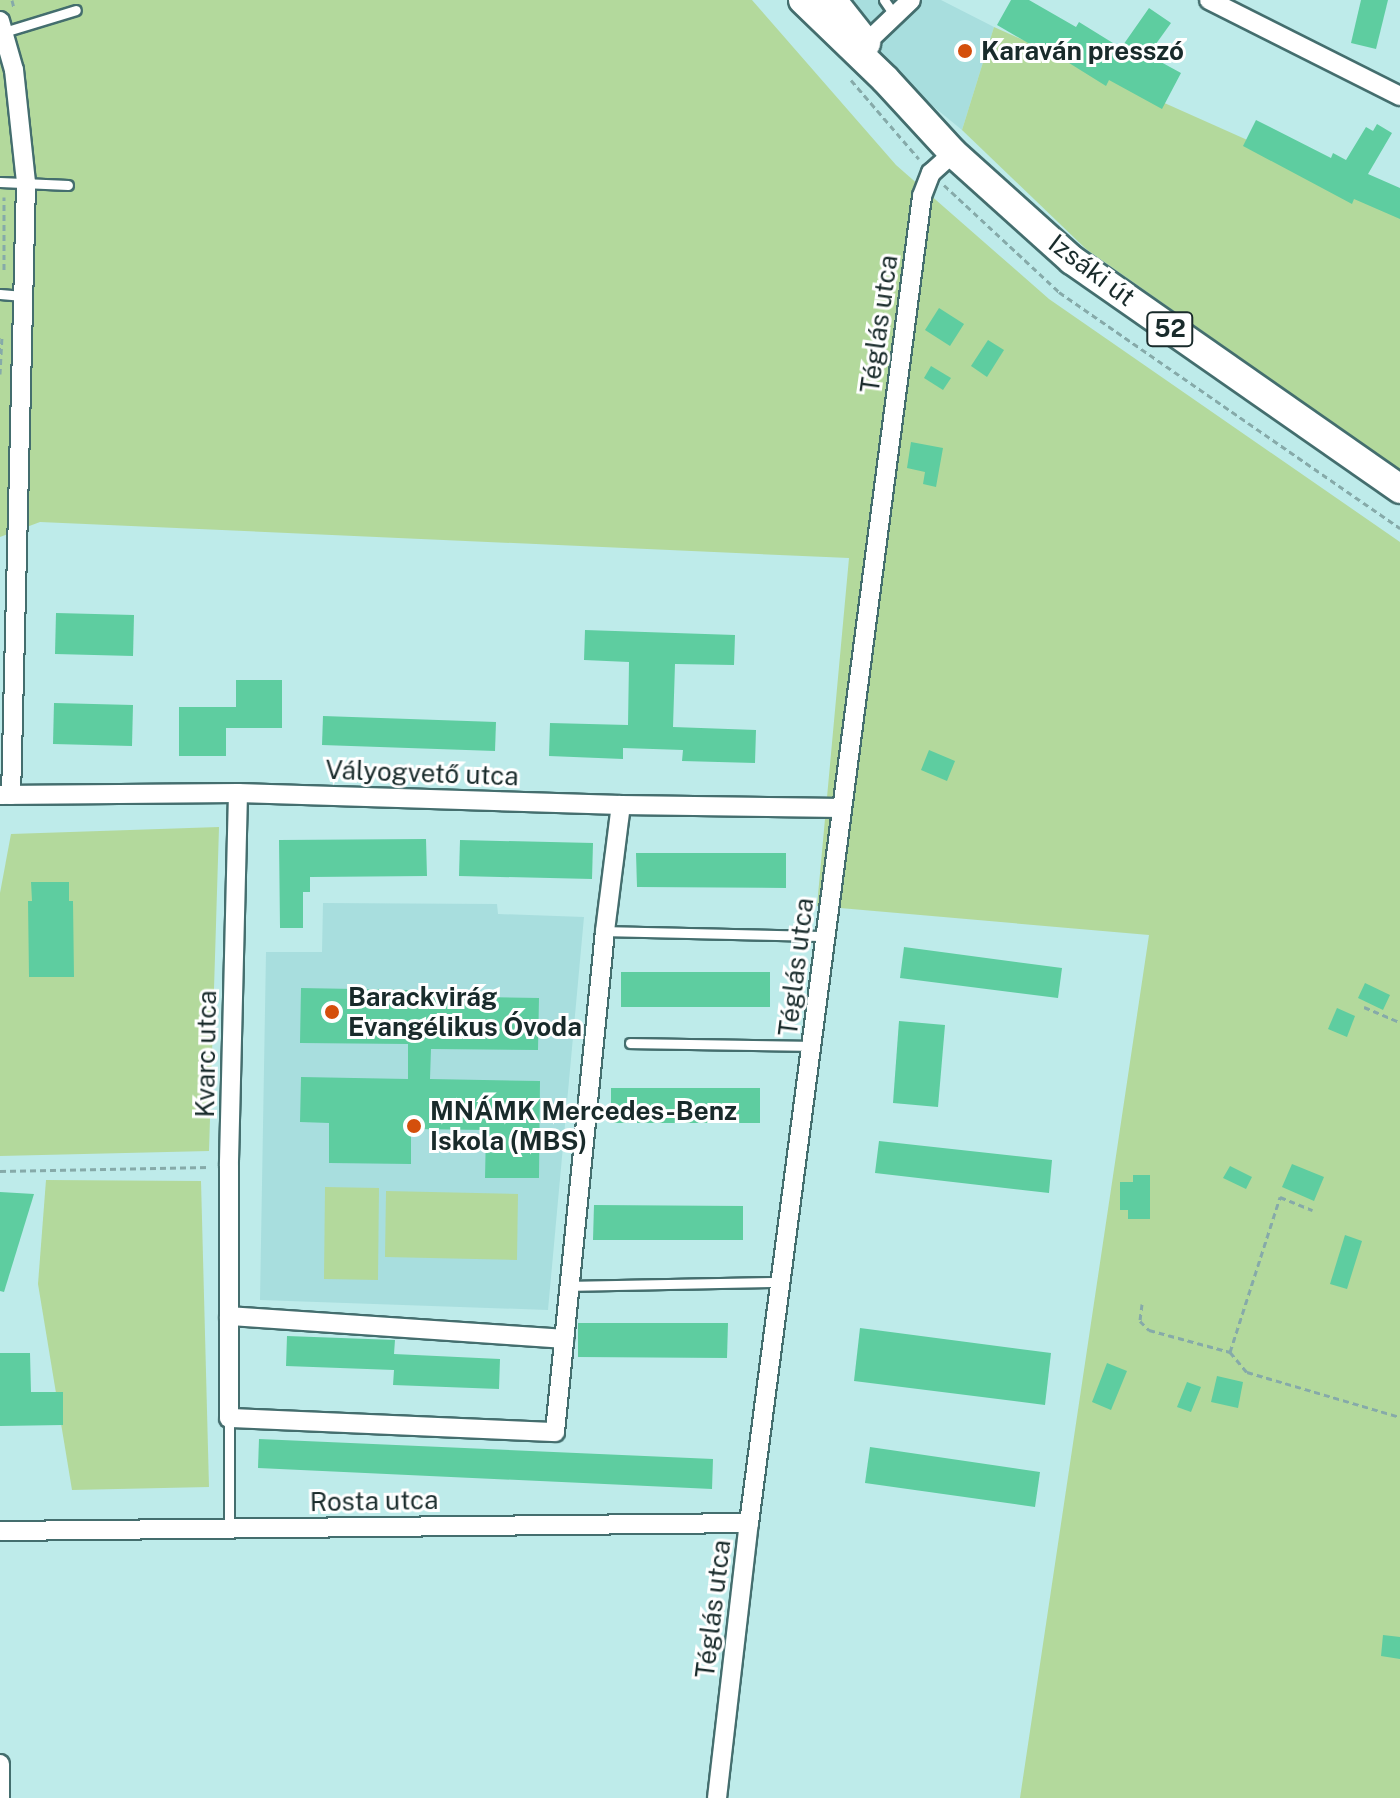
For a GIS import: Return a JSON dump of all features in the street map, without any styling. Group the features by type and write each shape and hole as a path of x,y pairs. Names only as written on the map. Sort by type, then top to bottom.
{"main road":[{"name":"Izsáki út","path":"803,0 885,79 953,153 1072,260 1400,489"},
{"name":"Izsáki út","path":"832,0 866,43 885,79"}],"street":[{"path":"866,43 911,0"},
{"path":"1209,0 1400,96"},
{"path":"2,26 19,105 26,183 6,795"},
{"path":"931,173 953,153"},
{"name":"Téglás utca","path":"717,1798 749,1523 827,936 841,808 922,196 931,173"},
{"name":"Vályogvető utca","path":"6,795 238,793 621,805 841,808"},
{"name":"Kvarc utca","path":"229,1418 229,1166 238,793"},
{"path":"229,1418 555,1432 605,931 621,805"},
{"path":"229,1316 564,1339"},
{"name":"Rosta utca","path":"0,1531 749,1523"},
{"path":"0,1764 0,1798"}],"lane":[{"path":"884,0 895,16"},
{"path":"2,26 76,10"},
{"path":"2,182 68,185"},
{"path":"2,294 23,296"},
{"path":"605,931 827,936"},
{"path":"630,1043 812,1046"},
{"path":"569,1286 780,1282"},
{"path":"229,1418 229,1528"}],"path":[{"path":"849,79 931,173 1059,292 1400,528"},
{"path":"2,182 2,294"},
{"path":"0,374 3,329"},
{"path":"1364,1007 1400,1022"},
{"path":"0,1171 229,1166"},
{"path":"1230,1352 1280,1197 1312,1210"},
{"path":"1142,1304 1140,1321 1149,1330 1230,1352 1247,1372 1400,1417"}],"shaded area":[{"path":"842,0 941,0 994,27 962,130 896,76"},
{"name":"MNÁMK Mercedes-Benz Iskola (MBS)","path":"323,903 497,904 498,914 584,917 548,1310 260,1300 266,952 322,952"}],"green space":[{"path":"0,0 752,0 896,165 1049,299 1400,542 1400,1798 1020,1798 1149,935 817,906 849,558 40,522 0,537"},
{"path":"994,27 1400,208 1400,470 1086,249 962,130"},
{"path":"219,827 209,1151 0,1156 0,893 11,834"},
{"path":"46,1180 201,1181 209,1487 72,1490 38,1284"},
{"path":"325,1187 379,1188 378,1280 324,1279"},
{"path":"386,1191 518,1194 517,1260 385,1257"}],"building":[{"path":"1011,0 1029,0 1076,27 1079,22 1121,48 1149,8 1171,23 1148,55 1181,73 1162,109 1109,80 1106,86 1037,43 1035,47 997,25"},
{"path":"1361,0 1388,0 1376,49 1351,43"},
{"path":"1256,120 1331,158 1333,153 1346,160 1366,127 1373,131 1377,124 1392,133 1368,174 1400,188 1400,219 1354,199 1352,204 1243,146"},
{"path":"939,308 964,324 950,346 925,330"},
{"path":"988,340 1004,350 987,377 971,366"},
{"path":"931,366 951,378 943,390 924,378"},
{"path":"911,442 943,448 936,487 923,484 925,472 907,468"},
{"path":"56,613 134,615 133,656 55,654"},
{"path":"585,630 735,635 734,665 675,664 673,727 756,730 755,763 682,761 683,750 623,748 623,759 549,756 550,723 628,725 629,662 584,660"},
{"path":"236,680 282,680 282,728 226,728 226,756 179,756 179,707 236,707"},
{"path":"54,703 133,705 132,746 53,744"},
{"path":"323,716 496,722 495,751 322,745"},
{"path":"929,750 955,761 947,781 921,770"},
{"path":"426,839 427,876 310,877 310,892 303,892 303,928 280,928 279,840"},
{"path":"460,840 593,843 592,879 459,876"},
{"path":"636,853 786,853 786,888 637,887"},
{"path":"31,882 69,882 69,901 73,901 74,977 29,977 28,901 32,901"},
{"path":"904,947 1062,968 1058,998 900,978"},
{"path":"621,972 770,972 770,1007 621,1007"},
{"path":"1365,983 1390,995 1383,1010 1358,998"},
{"path":"301,988 409,990 409,996 539,998 538,1050 431,1049 430,1079 540,1081 539,1178 485,1178 486,1130 411,1129 411,1164 329,1163 329,1123 300,1122 301,1077 408,1079 408,1044 300,1043"},
{"path":"1337,1008 1355,1016 1347,1037 1328,1029"},
{"path":"899,1021 945,1025 938,1107 893,1103"},
{"path":"611,1088 760,1088 760,1123 611,1123"},
{"path":"879,1141 1052,1160 1049,1193 875,1173"},
{"path":"1292,1164 1324,1177 1314,1201 1282,1187"},
{"path":"1230,1166 1252,1177 1246,1189 1223,1178"},
{"path":"1133,1175 1150,1175 1150,1219 1128,1219 1128,1210 1120,1210 1120,1182 1133,1182"},
{"path":"0,1192 34,1194 4,1292 0,1291"},
{"path":"594,1205 743,1206 743,1240 593,1240"},
{"path":"1345,1235 1362,1241 1347,1289 1330,1284"},
{"path":"578,1323 728,1323 727,1358 578,1357"},
{"path":"860,1328 1051,1353 1045,1405 854,1381"},
{"path":"287,1336 395,1340 394,1354 500,1359 499,1389 393,1385 394,1370 286,1366"},
{"path":"0,1353 30,1353 31,1392 63,1392 63,1425 0,1426"},
{"path":"1107,1363 1127,1371 1111,1410 1092,1402"},
{"path":"1217,1376 1243,1382 1238,1408 1211,1402"},
{"path":"1187,1382 1201,1387 1191,1412 1177,1407"},
{"path":"259,1439 713,1459 712,1489 258,1468"},
{"path":"870,1447 1040,1472 1035,1507 865,1483"},
{"path":"1383,1635 1400,1637 1400,1659 1381,1656"}],"place":[{"name":"Karaván presszó","path":"965,51"},
{"name":"Barackvirág Evangélikus Óvoda","path":"332,1012"},
{"name":"MNÁMK Mercedes-Benz Iskola (MBS)","path":"414,1126"}]}
